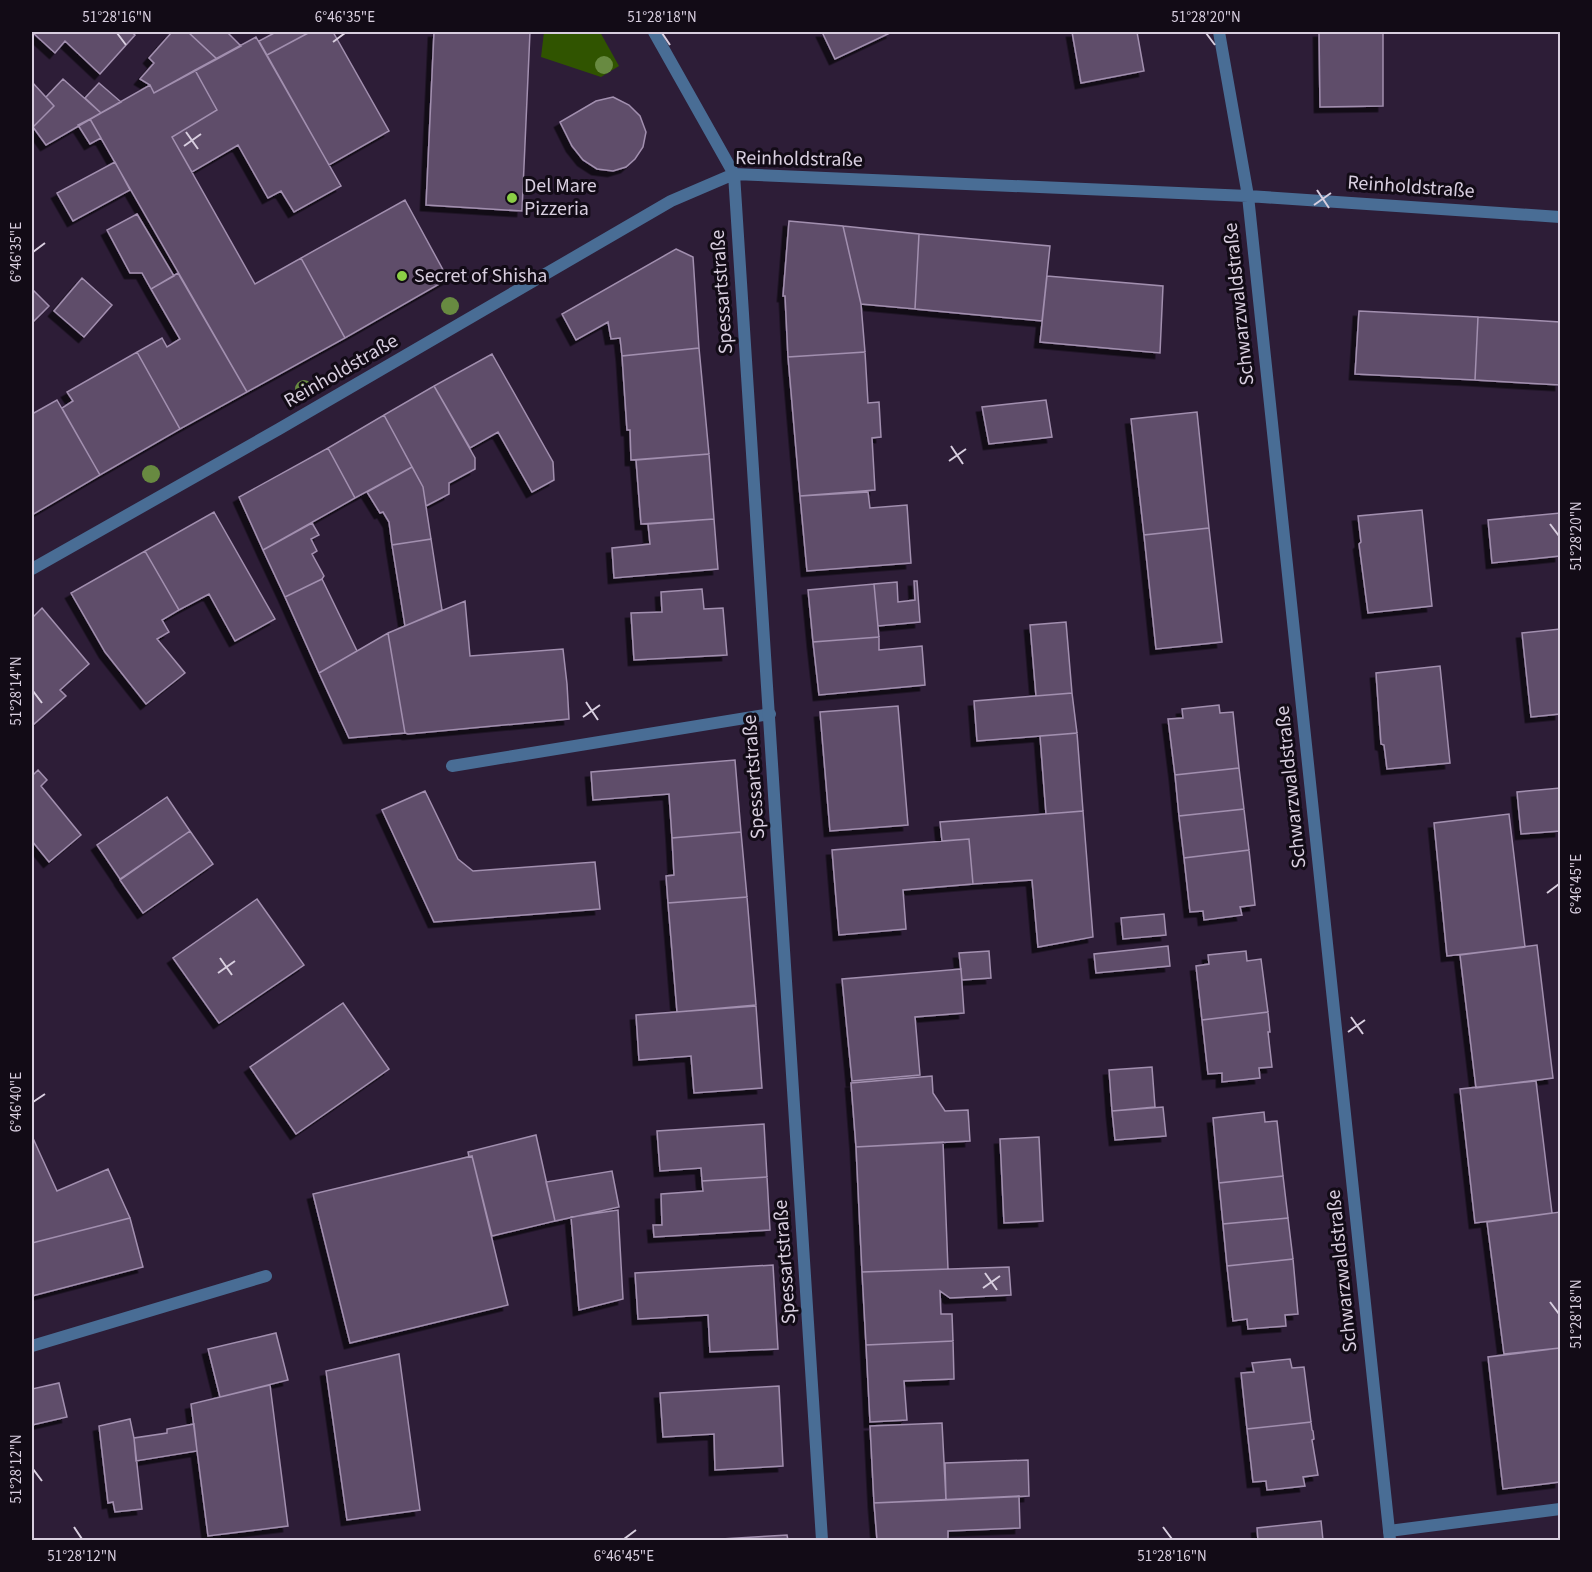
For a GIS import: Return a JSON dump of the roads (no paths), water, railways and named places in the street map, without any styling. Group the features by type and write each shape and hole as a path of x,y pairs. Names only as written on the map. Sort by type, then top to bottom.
{"street":[{"name":"Spessartstraße","path":"654,32 734,174 822,1540"},
{"name":"Schwarzwaldstraße","path":"1219,32 1248,196 1390,1535"},
{"name":"Reinholdstraße","path":"32,569 279,429 671,201 734,174 1248,196 1560,217"},
{"path":"452,766 770,714"},
{"path":"32,1346 266,1276"},
{"path":"1390,1535 1560,1509"}],"place":[{"name":"Del Mare Pizzeria","path":"512,198"},
{"name":"Secret of Shisha","path":"402,276"}]}
